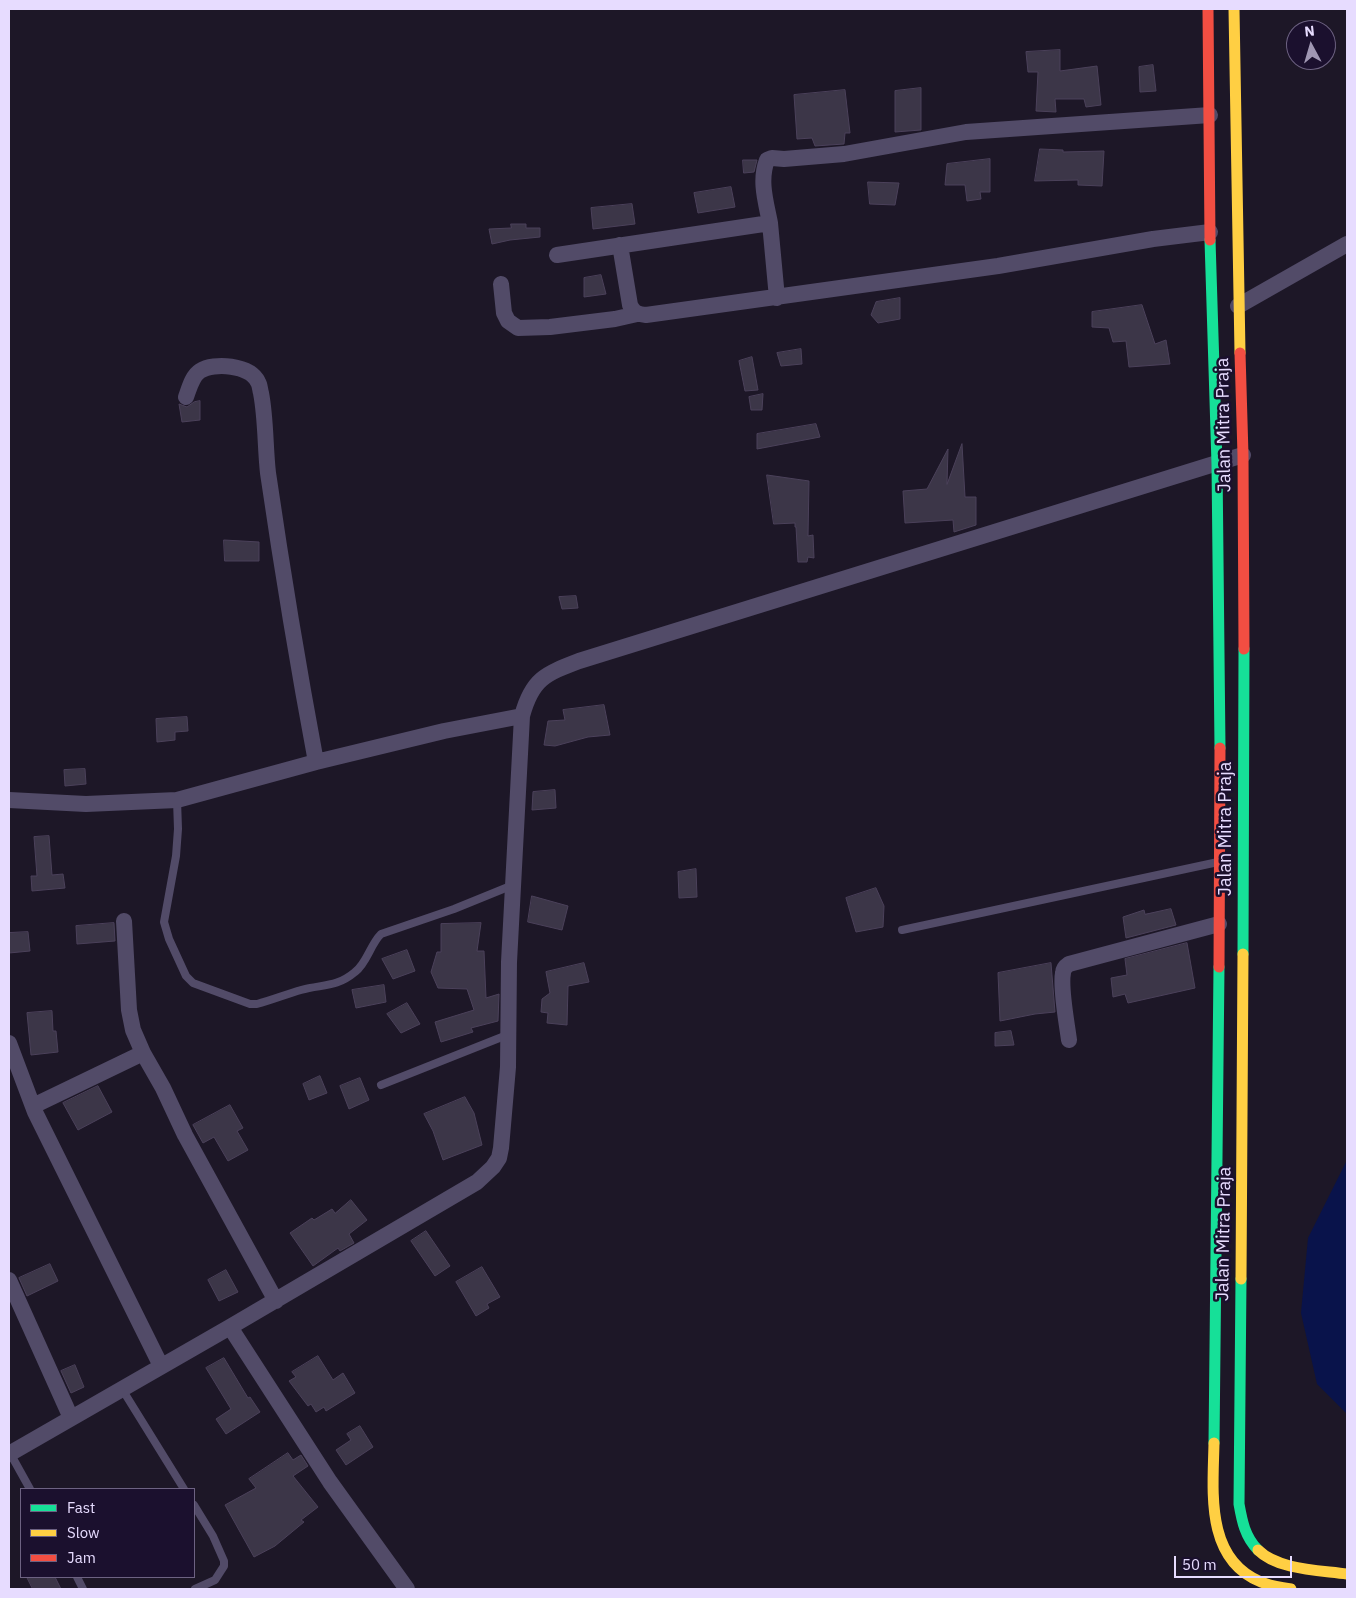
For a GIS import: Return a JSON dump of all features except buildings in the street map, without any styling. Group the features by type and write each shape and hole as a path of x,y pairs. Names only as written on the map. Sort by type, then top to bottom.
{"street":[{"name":"Jalan Mitra Praja","path":"1208,9 1210,232 1221,799 1217,1223 1212,1481 1214,1521 1231,1561 1242,1572 1260,1582 1291,1589"},
{"name":"Jalan Mitra Praja","path":"1234,9 1238,306 1243,455 1244,797 1239,1504 1243,1526 1250,1542 1265,1557 1285,1565 1347,1574"},
{"path":"777,298 770,223 764,190 764,169 767,160 772,158 784,159 844,154 966,132 1210,115"},
{"path":"557,255 770,223"},
{"path":"501,284 504,313 508,321 518,328 550,327 637,314 646,315 777,298 998,266 1153,238 1210,232"},
{"path":"1238,306 1347,244"},
{"path":"620,245 627,296 633,312 637,314"},
{"path":"186,397 195,375 201,370 214,367 239,367 252,374 258,382 263,402 268,469 292,630 316,762"},
{"path":"10,1453 276,1301 469,1187 487,1174 499,1158 508,1067 507,1035 522,716 529,695 541,679 554,671 579,661 1243,455"},
{"path":"9,800 86,804 177,800 316,762 444,731 522,716"},
{"path":"124,922 129,1010 133,1030 142,1053 163,1088 185,1135 276,1301"},
{"path":"1069,1040 1062,983 1065,967 1069,964 1219,924"},
{"path":"9,1043 33,1106 161,1366"},
{"path":"33,1106 142,1053"},
{"path":"9,1280 71,1418"},
{"path":"230,1327 330,1482 407,1589"}],"lane":[{"path":"177,800 178,829 176,856 164,922 168,938 186,976 193,983 250,1004 258,1004 302,990 329,986 341,981 357,971 374,943 382,934 454,909 513,885"},
{"path":"902,930 1220,861"},
{"path":"381,1085 507,1035"},
{"path":"122,1389 183,1488"},
{"path":"10,1453 29,1488"},
{"path":"195,1508 222,1554 224,1566 215,1580 195,1589"},
{"path":"78,1578 84,1589"}],"shaded area":[{"path":"1347,1160 1347,1414 1317,1384 1301,1313 1308,1238"}],"traffic: fast":[{"path":"1210,240 1217,464 1220,748"},
{"path":"1243,954 1244,649"},
{"path":"1214,1443 1219,967"},
{"path":"1241,1279 1239,1504 1247,1534 1258,1550"}],"traffic: slow":[{"path":"1234,9 1240,353"},
{"path":"1241,1279 1243,954"},
{"path":"1214,1443 1214,1502 1216,1522 1221,1541 1230,1557 1243,1571 1261,1582 1291,1589"},
{"path":"1258,1550 1276,1562 1300,1568 1347,1574"}],"traffic: jam":[{"path":"1208,9 1210,240"},
{"path":"1240,353 1243,455 1244,649"},
{"path":"1219,967 1220,748"}]}
